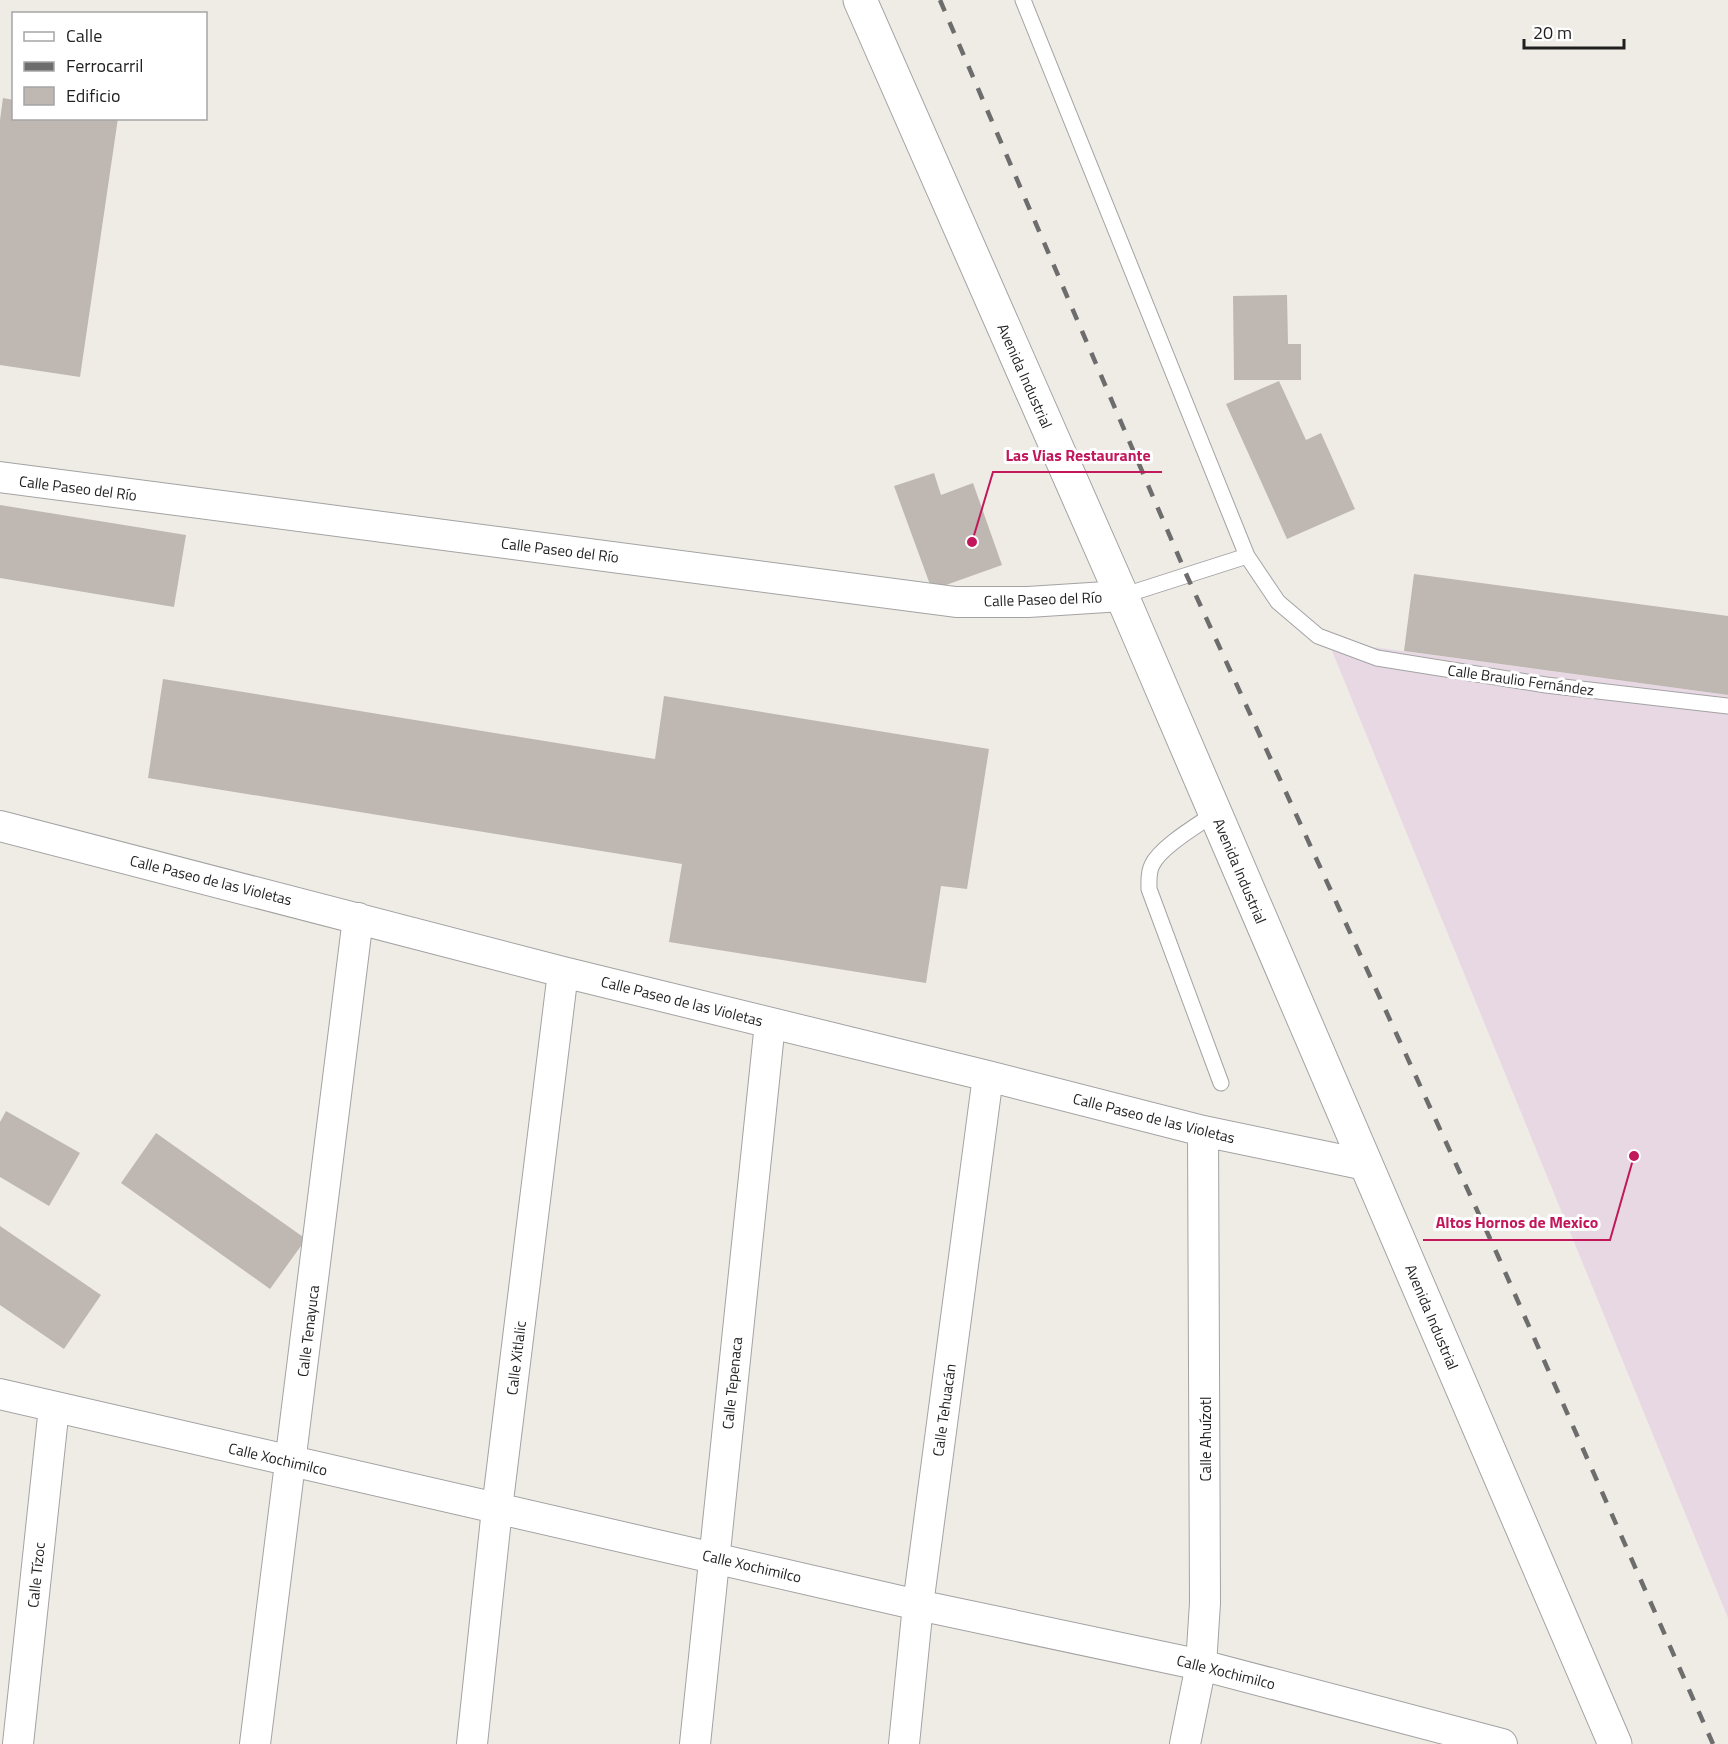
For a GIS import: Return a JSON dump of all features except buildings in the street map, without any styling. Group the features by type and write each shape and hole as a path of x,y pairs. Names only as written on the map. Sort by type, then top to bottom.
{"street":[{"name":"Avenida Industrial","path":"860,0 1122,596 1615,1744"},
{"name":"Calle Paseo del Río","path":"0,477 956,602 1028,602 1122,596"},
{"name":"Calle Paseo de las Violetas","path":"0,826 563,972 1203,1131 1366,1165"},
{"name":"Calle Tenayuca","path":"255,1744 292,1462 358,918"},
{"name":"Calle Xitlalic","path":"472,1744 497,1509 563,972"},
{"name":"Calle Tepenaca","path":"695,1744 770,1023"},
{"name":"Calle Tehuacán","path":"904,1744 918,1605 988,1076"},
{"name":"Calle Ahuízotl","path":"1185,1744 1201,1665 1206,1603 1203,1131"},
{"name":"Calle Xochimilco","path":"0,1394 918,1605 1201,1665 1503,1744"},
{"name":"Calle Tízoc","path":"18,1744 54,1407"}],"lane":[{"name":"Calle Braulio Fernández","path":"1023,0 1247,556 1278,603 1318,636 1377,658 1546,685 1728,706"},
{"path":"1122,596 1247,556"},
{"path":"1215,813 1159,854 1152,865 1149,889 1221,1083"}],"shaded area":[{"path":"1328,641 1728,695 1728,1618"}],"railway":[{"path":"940,0 1187,576 1498,1256 1713,1744"}],"place":[{"name":"Las Vias Restaurante","path":"972,542"},
{"name":"Altos Hornos de Mexico","path":"1634,1156"}]}
